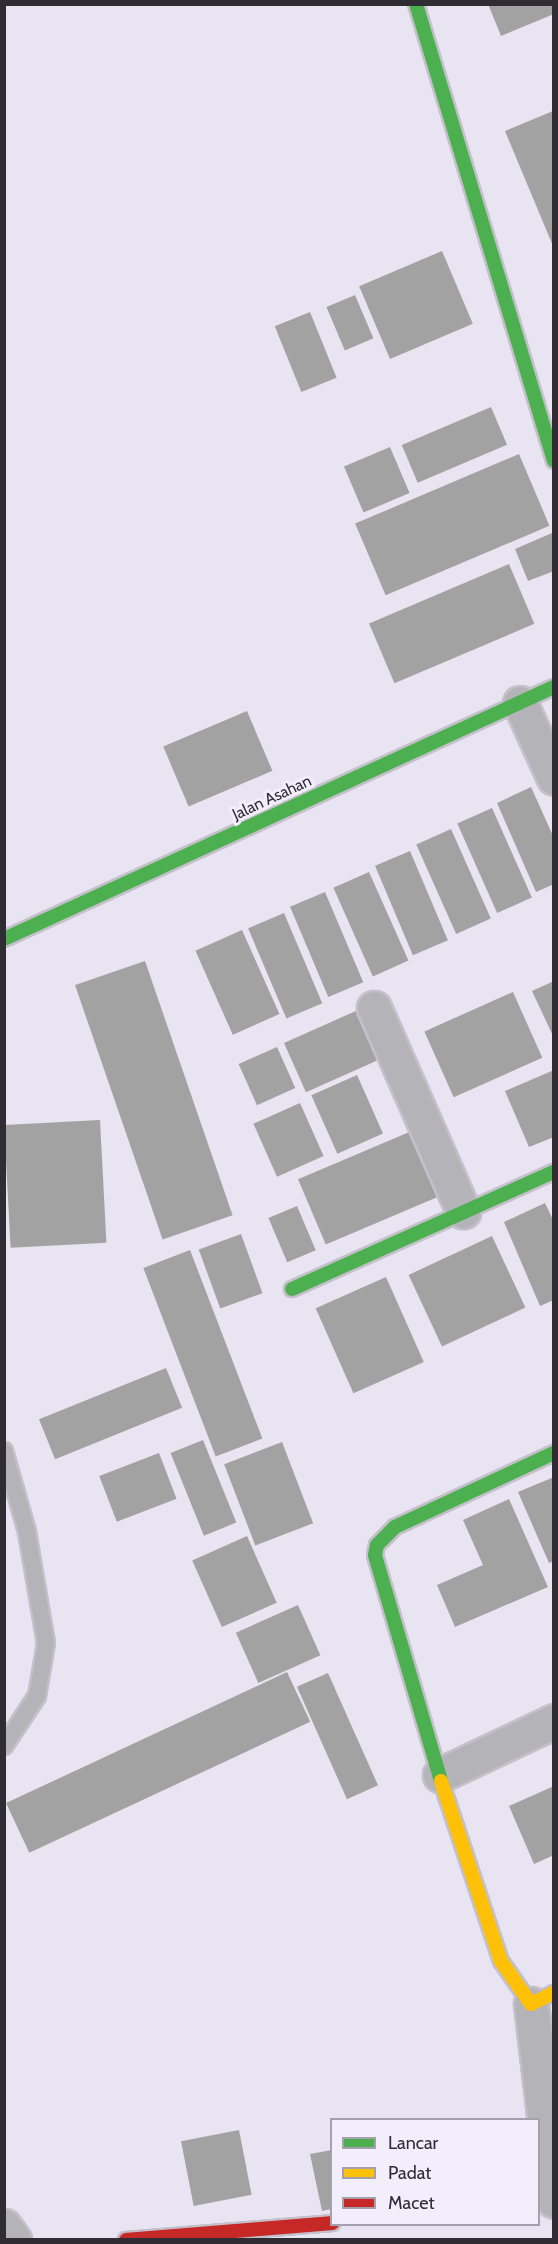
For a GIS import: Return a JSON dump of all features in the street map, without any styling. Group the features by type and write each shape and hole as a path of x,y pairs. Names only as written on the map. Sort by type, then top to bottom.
{"street":[{"path":"416,4 554,461"},
{"name":"Jalan Asahan","path":"4,939 554,687"},
{"path":"520,703 554,778"},
{"path":"374,1008 463,1211"},
{"path":"292,1288 554,1172"},
{"path":"554,1453 395,1527 377,1545 377,1569 440,1775 501,1961 542,1999 554,2201"},
{"path":"440,1775 554,1721"},
{"path":"126,2240 330,2223"},
{"path":"4,2226 14,2240"}],"lane":[{"path":"4,1451 27,1532 46,1643 44,1670 37,1696 4,1746"}],"building":[{"path":"488,4 552,4 554,14 501,36"},
{"path":"553,111 553,246 505,131"},
{"path":"442,251 473,324 390,359 359,286"},
{"path":"355,295 373,338 345,350 326,307"},
{"path":"310,312 337,378 301,392 275,326"},
{"path":"491,407 507,445 418,483 402,445"},
{"path":"390,447 410,493 364,513 344,467"},
{"path":"519,454 549,526 386,595 355,524"},
{"path":"552,533 554,571 528,581 515,549"},
{"path":"509,564 534,624 394,683 369,623"},
{"path":"247,711 272,771 189,806 163,747"},
{"path":"531,787 554,838 554,884 536,892 497,803"},
{"path":"492,808 532,898 497,913 457,823"},
{"path":"451,829 491,919 456,934 416,844"},
{"path":"410,851 448,940 413,955 375,866"},
{"path":"369,872 408,961 373,976 333,888"},
{"path":"325,892 363,982 328,997 290,907"},
{"path":"284,913 322,1003 286,1018 248,928"},
{"path":"242,930 279,1014 233,1035 195,951"},
{"path":"145,961 233,1215 163,1239 75,985"},
{"path":"554,981 554,1038 532,991"},
{"path":"513,992 542,1058 454,1097 424,1031"},
{"path":"358,1010 380,1059 306,1092 284,1043"},
{"path":"277,1047 295,1088 257,1105 239,1064"},
{"path":"554,1070 554,1137 529,1147 505,1091"},
{"path":"357,1075 383,1133 337,1154 311,1095"},
{"path":"300,1103 324,1156 277,1177 253,1124"},
{"path":"100,1120 106,1243 11,1248 4,1125"},
{"path":"414,1130 442,1195 326,1245 298,1179"},
{"path":"545,1203 554,1222 554,1300 540,1306 504,1222"},
{"path":"297,1206 316,1250 287,1262 268,1218"},
{"path":"241,1234 263,1293 220,1309 199,1249"},
{"path":"492,1236 525,1308 442,1346 409,1275"},
{"path":"190,1250 262,1439 216,1457 143,1268"},
{"path":"386,1277 424,1362 353,1393 316,1308"},
{"path":"166,1368 182,1408 55,1459 39,1419"},
{"path":"203,1440 236,1523 204,1536 171,1453"},
{"path":"282,1442 313,1523 255,1545 224,1464"},
{"path":"159,1453 177,1499 117,1522 99,1476"},
{"path":"554,1477 554,1561 549,1563 518,1492"},
{"path":"509,1499 548,1587 455,1627 437,1585 483,1565 463,1520"},
{"path":"247,1536 277,1603 222,1627 192,1560"},
{"path":"298,1605 320,1655 258,1683 236,1633"},
{"path":"287,1672 310,1722 29,1853 6,1803"},
{"path":"328,1673 378,1785 347,1799 297,1687"},
{"path":"554,1786 554,1855 534,1864 509,1806"},
{"path":"239,2130 252,2195 194,2206 181,2141"},
{"path":"330,2150 330,2209 322,2211 310,2154"}],"traffic: fast":[{"path":"416,4 554,461"},
{"path":"4,939 554,687"},
{"path":"292,1289 554,1172"},
{"path":"441,1781 375,1555 377,1545 395,1527 554,1453"}],"traffic: slow":[{"path":"441,1781 501,1961 531,2004 554,1993"}],"traffic: jam":[{"path":"126,2240 330,2223"}]}
